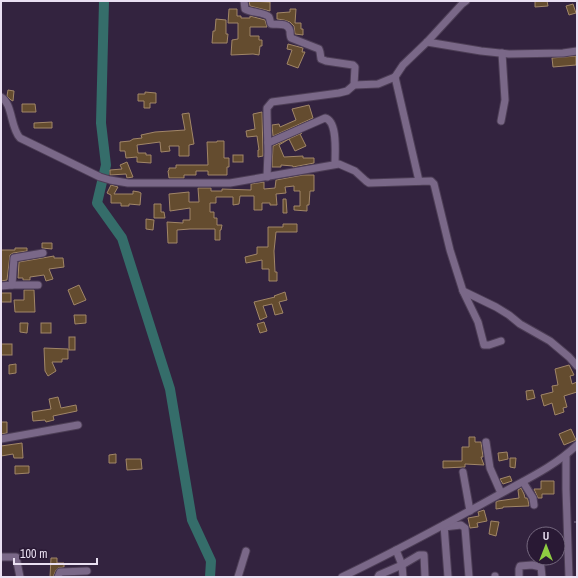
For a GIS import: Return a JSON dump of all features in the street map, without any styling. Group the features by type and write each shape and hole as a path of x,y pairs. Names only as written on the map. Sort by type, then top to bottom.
{"street":[{"path":"244,1 245,9 249,12 265,14 269,17 271,24 282,24 287,27 290,30 291,38 319,49 321,59 353,65 355,67 354,85"},
{"path":"267,177 267,108 272,102 339,93 347,91 354,85 378,84 395,77 403,65 466,1"},
{"path":"427,42 502,53 530,54 577,51"},
{"path":"501,121 505,100 502,53"},
{"path":"395,77 419,181"},
{"path":"1,96 6,101 14,129 20,138 100,177 110,180 128,183 222,183 267,177 339,164 348,166 370,183 428,181 434,184 450,250 463,291 478,322 484,345 501,341"},
{"path":"268,143 325,118 329,119 335,133 335,164"},
{"path":"12,285 14,258 43,253"},
{"path":"1,286 38,285"},
{"path":"463,291 510,315 520,324 550,341 577,366"},
{"path":"1,439 78,425"},
{"path":"486,442 490,468 501,493"},
{"path":"342,577 444,526 523,482 566,455 577,445"},
{"path":"566,455 569,577"},
{"path":"463,472 470,511"},
{"path":"523,482 533,498 534,505"},
{"path":"444,526 461,525 465,528 469,577"},
{"path":"444,526 448,577"},
{"path":"396,550 402,565 403,577"},
{"path":"238,577 246,551"},
{"path":"378,577 379,575 402,565 419,555 424,555 425,577"},
{"path":"1,557 16,557 20,577"},
{"path":"519,577 520,566 532,565 541,567 542,577"},
{"path":"360,568 360,577"},
{"path":"58,577 60,572 74,574 87,571"}],"building":[{"path":"249,1 270,2 270,11 250,6"},
{"path":"535,1 547,1 548,6 535,7"},
{"path":"573,4 576,13 569,15 566,6"},
{"path":"229,9 237,9 237,16 241,16 241,18 250,18 250,16 265,20 267,27 250,27 250,36 259,36 259,40 262,40 259,55 231,55 232,40 238,39 238,23 228,23"},
{"path":"290,9 296,9 295,23 301,23 303,35 295,34 294,26 290,22 277,19 277,13 290,12"},
{"path":"216,19 226,20 226,34 228,34 227,43 212,43"},
{"path":"288,44 303,48 302,52 305,52 298,68 287,64 292,50 287,49"},
{"path":"576,56 576,65 553,67 552,58"},
{"path":"8,90 14,91 13,101 7,96"},
{"path":"145,92 156,93 156,103 150,103 150,108 144,108 144,101 138,101 138,94 145,94"},
{"path":"22,104 35,104 36,112 22,112"},
{"path":"309,105 313,118 273,136 272,125 279,124 280,127 296,120 292,109"},
{"path":"262,112 263,156 258,157 259,150 257,136 247,137 246,131 255,129 253,114"},
{"path":"189,113 194,144 189,145 189,156 179,156 179,146 169,146 170,151 161,152 160,142 137,145 138,153 146,153 146,155 151,155 151,163 137,162 137,157 126,158 125,151 120,151 120,142 142,138 141,135 155,132 185,130 182,114"},
{"path":"52,122 52,128 34,128 34,123"},
{"path":"302,133 300,134 306,146 295,151 289,139 279,145 284,157 303,156 303,158 314,158 314,163 293,167 281,165 281,167 272,167 273,146"},
{"path":"224,141 224,158 229,158 227,175 208,175 208,171 196,171 196,175 184,175 184,178 169,178 169,168 176,168 176,165 208,165 207,142"},
{"path":"233,155 243,155 243,162 233,162"},
{"path":"127,162 133,177 127,178 126,174 110,175 110,170 122,169 120,165"},
{"path":"303,175 314,175 314,191 310,191 307,211 294,210 294,206 300,206 300,191 294,191 294,186 285,187 286,193 276,194 277,205 262,203 262,210 254,210 254,196 240,196 239,204 233,205 233,197 216,197 216,203 210,203 210,212 214,212 214,218 217,218 217,225 222,225 220,230 220,240 215,240 215,229 190,229 177,230 177,243 168,243 167,222 183,223 183,220 190,220 190,208 170,211 169,194 189,192 189,202 199,202 198,188 211,188 211,191 222,191 222,189 251,190 251,184 264,182 264,189 275,188 276,180"},
{"path":"111,185 118,187 114,194 133,194 133,191 141,193 140,205 129,204 129,206 121,206 121,203 111,203 111,195 107,193"},
{"path":"283,199 286,199 287,213 283,213"},
{"path":"154,204 161,204 161,212 164,212 165,218 154,218"},
{"path":"146,219 154,220 153,230 146,229"},
{"path":"283,224 297,224 297,232 276,232 274,251 277,281 269,281 269,269 262,269 262,260 246,263 245,257 257,254 257,247 268,247 268,227 283,227"},
{"path":"42,243 52,243 52,249 42,248"},
{"path":"15,248 27,248 27,251 13,253 10,255 7,280 1,281 1,250 15,250"},
{"path":"54,256 54,258 63,258 64,267 49,269 53,279 46,281 44,275 30,277 30,280 18,278 19,262"},
{"path":"79,285 86,300 74,305 68,290"},
{"path":"24,290 34,290 35,312 15,312 14,300 24,300"},
{"path":"285,292 287,300 279,302 283,313 275,315 272,304 263,306 267,317 260,320 254,302 275,297 274,296"},
{"path":"1,293 11,293 11,302 1,302"},
{"path":"74,315 86,315 86,323 75,324"},
{"path":"264,322 267,331 260,333 257,324"},
{"path":"20,323 28,323 27,333 20,332"},
{"path":"41,323 51,323 51,333 41,333"},
{"path":"69,337 75,337 75,350 69,350"},
{"path":"1,344 12,344 12,355 1,355"},
{"path":"44,348 68,349 68,359 62,359 62,362 52,362 56,371 48,376 45,371"},
{"path":"16,364 16,373 9,374 9,365"},
{"path":"569,365 574,375 570,376 572,384 577,382 577,392 564,396 567,407 563,408 564,412 555,415 552,403 544,406 541,395 553,392 552,386 558,385 555,369"},
{"path":"533,390 535,398 527,400 526,391"},
{"path":"58,397 61,408 76,405 77,411 53,416 54,420 46,422 45,420 33,421 32,412 51,409 49,399"},
{"path":"1,422 7,422 7,433 1,434"},
{"path":"571,429 576,440 564,445 559,434"},
{"path":"469,437 475,437 475,442 481,442 483,457 481,457 484,465 465,464 465,467 443,468 443,461 462,461 462,447 469,447"},
{"path":"22,443 23,458 14,458 13,454 1,456 1,446"},
{"path":"507,452 508,459 499,461 498,453"},
{"path":"116,454 116,463 109,463 109,455"},
{"path":"510,458 516,458 515,468 510,467"},
{"path":"126,459 141,459 142,469 127,470"},
{"path":"15,466 29,466 29,473 15,474"},
{"path":"510,476 512,481 503,484 500,479"},
{"path":"541,481 554,481 554,494 542,494 542,498 538,498 534,489 541,489"},
{"path":"521,488 525,498 528,500 529,506 503,507 496,509 496,502 498,501 519,498 518,490"},
{"path":"484,510 487,521 477,523 478,527 470,528 468,518 479,516 478,512"},
{"path":"491,521 499,522 496,536 489,534"},
{"path":"51,558 57,558 57,563 64,563 64,567 58,568 53,577 50,577"}],"waterway":[{"path":"104,1 101,123 106,165 97,203 122,238 170,389 192,520 211,561 210,577"}]}
